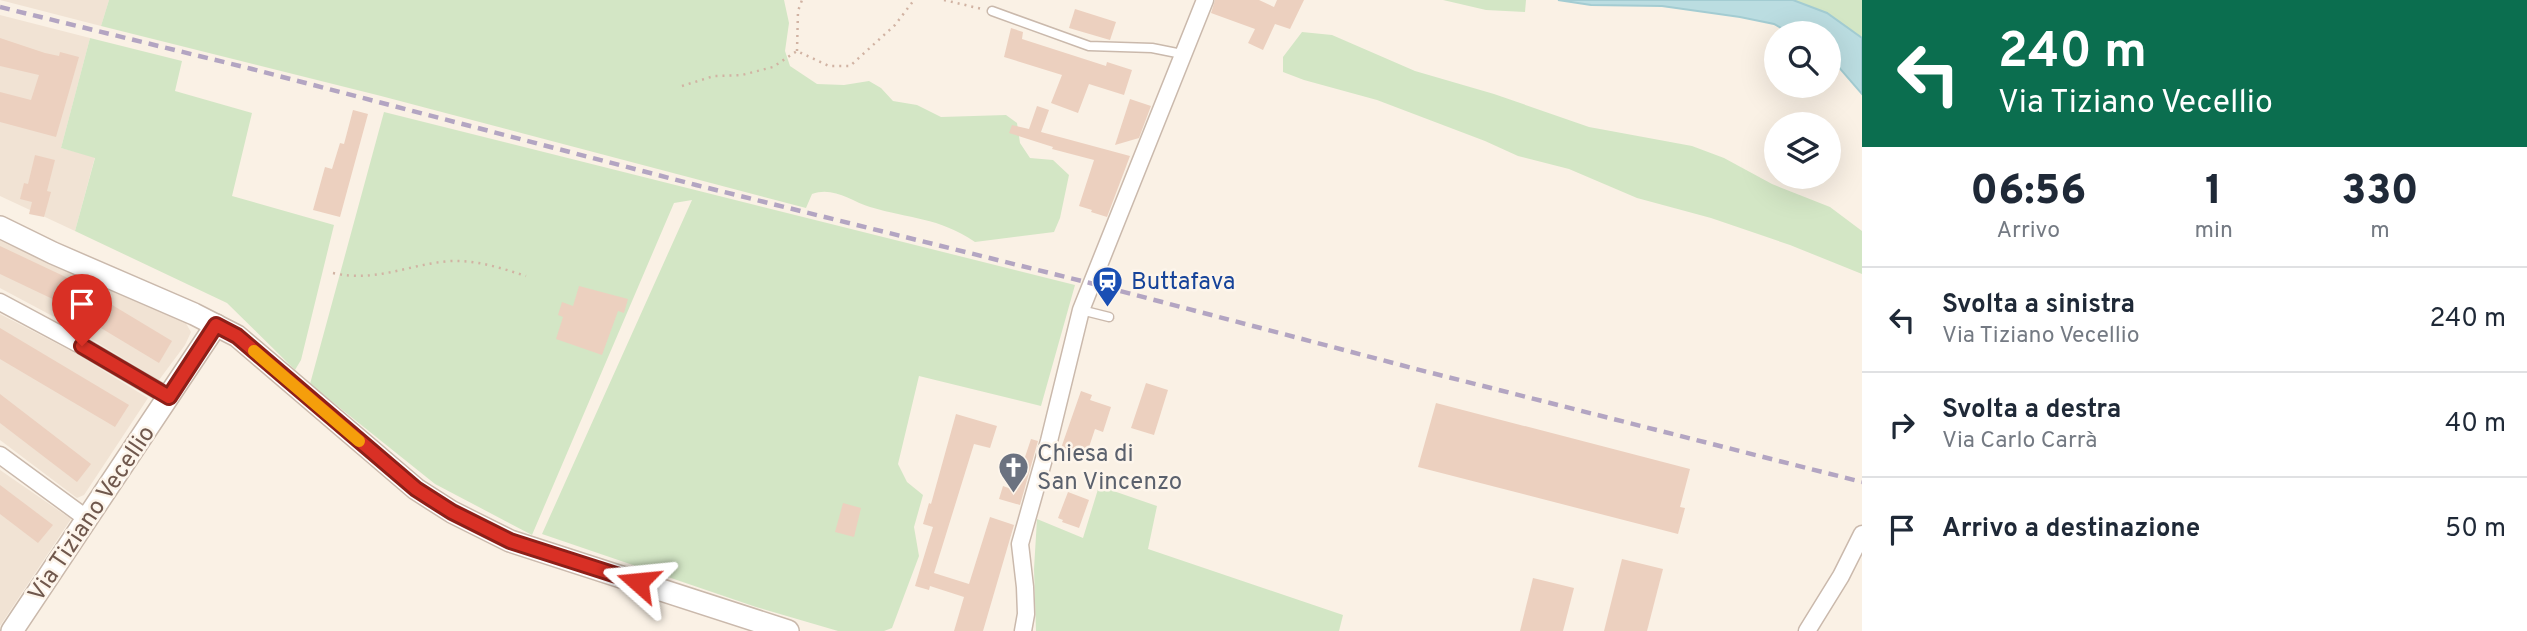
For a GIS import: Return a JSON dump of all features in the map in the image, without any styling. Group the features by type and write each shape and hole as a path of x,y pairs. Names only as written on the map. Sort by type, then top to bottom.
{"street":[{"path":"1023,631 1026,614 1020,544 1081,310 1205,0"},
{"path":"0,227 237,336 416,489 452,512 510,541 788,631"},
{"path":"0,302 169,397"},
{"name":"Via Tiziano Vecellio","path":"12,631 216,325"},
{"path":"0,455 86,518"},
{"path":"1807,631 1841,576 1862,534"}],"lane":[{"path":"992,11 1089,46 1152,48 1182,54"},
{"path":"1081,310 1109,317"}],"path":[{"path":"797,51 798,12 802,0"},
{"path":"797,51 829,66 850,66 895,25 914,0"},
{"path":"944,0 992,11"},
{"path":"682,86 714,76 742,75 773,67 797,51"},
{"path":"332,274 352,278 372,277 453,261 485,264 526,276"}],"shaded area":[{"path":"0,0 109,0 101,26"},
{"path":"0,15 90,38 61,148 95,157 75,231 0,196"},
{"path":"0,238 184,320 191,332 185,345 159,380 60,320 0,288"},
{"path":"0,314 73,352 148,398 84,495 77,498 0,440"},
{"path":"0,470 71,519 0,626"}],"green space":[{"path":"109,0 784,0 789,23 785,51 790,66 817,84 844,85 869,81 881,88 893,101 917,105 941,117 1006,115 1017,123 1020,143 1030,158 1053,160 1069,175 1060,218 1054,232 975,242 936,223 870,207 835,193 812,194 806,208 381,96 101,26"},
{"path":"1443,0 1526,0 1525,12 1486,10"},
{"path":"1793,0 1862,0 1862,38 1841,21"},
{"path":"1302,32 1332,35 1415,71 1494,94 1589,127 1692,146 1724,158 1764,180 1764,189 1785,189 1830,207 1862,231 1862,274 1790,245 1711,218 1637,198 1569,169 1518,156 1377,100 1304,80 1283,72 1283,57"},
{"path":"90,38 182,61 175,91 252,113 232,196 334,225 301,360 295,370 227,303 75,231 95,158 61,148"},
{"path":"384,112 1075,285 1041,406 919,376 898,464 907,482 923,495 914,527 919,556 892,628 884,631 838,631 756,607 542,534 692,200 674,203 532,535 435,484 310,384"},
{"path":"1099,486 1157,506 1148,549 1343,615 1339,631 1036,631 1034,569 1037,519 1083,538"}],"water":[{"path":"1558,0 1793,0 1827,13 1838,21 1764,22 1662,6 1591,5"},
{"path":"1841,23 1862,38 1862,94 1841,70"}],"building":[{"path":"1215,0 1259,0 1274,7 1277,0 1304,0 1290,29 1275,24 1263,50 1248,43 1255,29 1211,13"},
{"path":"1075,9 1116,22 1110,40 1069,28"},
{"path":"1011,28 1023,32 1022,39 1106,66 1107,62 1132,70 1124,95 1089,84 1078,113 1051,103 1062,75 1004,57"},
{"path":"0,38 45,53 59,56 60,52 79,57 56,137 0,122 0,92 31,100 39,75 0,66"},
{"path":"1130,99 1151,106 1139,138 1115,145"},
{"path":"1037,106 1049,110 1041,132 1130,156 1107,217 1079,206 1094,160 1052,149 1053,147 1009,133 1012,125 1029,129"},
{"path":"353,110 368,114 340,217 313,210 325,167 332,169 340,143 344,144"},
{"path":"35,155 55,160 47,191 51,192 44,217 29,214 32,202 20,199 24,183 28,184"},
{"path":"0,246 72,280 61,303 0,274"},
{"path":"579,286 628,299 624,313 618,311 602,355 556,339 563,317 558,315 562,302 573,306"},
{"path":"89,291 172,341 159,363 76,313"},
{"path":"0,328 129,405 115,427 0,359"},
{"path":"1146,383 1168,390 1154,435 1131,428"},
{"path":"1081,391 1092,395 1090,400 1111,407 1103,432 1095,429 1085,459 1060,451"},
{"path":"0,394 91,464 77,482 0,423"},
{"path":"1436,403 1690,469 1680,507 1685,508 1678,534 1418,467"},
{"path":"956,414 997,426 990,448 974,444 934,573 969,584 990,517 1014,525 983,631 954,631 964,597 930,586 929,590 915,586 933,527 923,524"},
{"path":"1031,439 1038,441 1020,505 999,499 1003,486 1014,490"},
{"path":"0,485 53,525 38,543 0,514"},
{"path":"1068,492 1089,500 1079,528 1058,518"},
{"path":"843,503 861,508 854,537 835,532"},
{"path":"1622,559 1663,569 1647,631 1604,631"},
{"path":"1533,578 1574,588 1563,631 1520,631"}],"railway":[{"path":"0,7 252,69 1862,482"}],"slow traffic":[{"path":"254,351 359,441"}],"place":[{"name":"Buttafava","path":"1108,308"},
{"name":"Chiesa di San Vincenzo","path":"1014,494"}],"route":[{"path":"82,346 169,397 216,325 237,336 416,489 452,512 510,541 638,582"}]}
